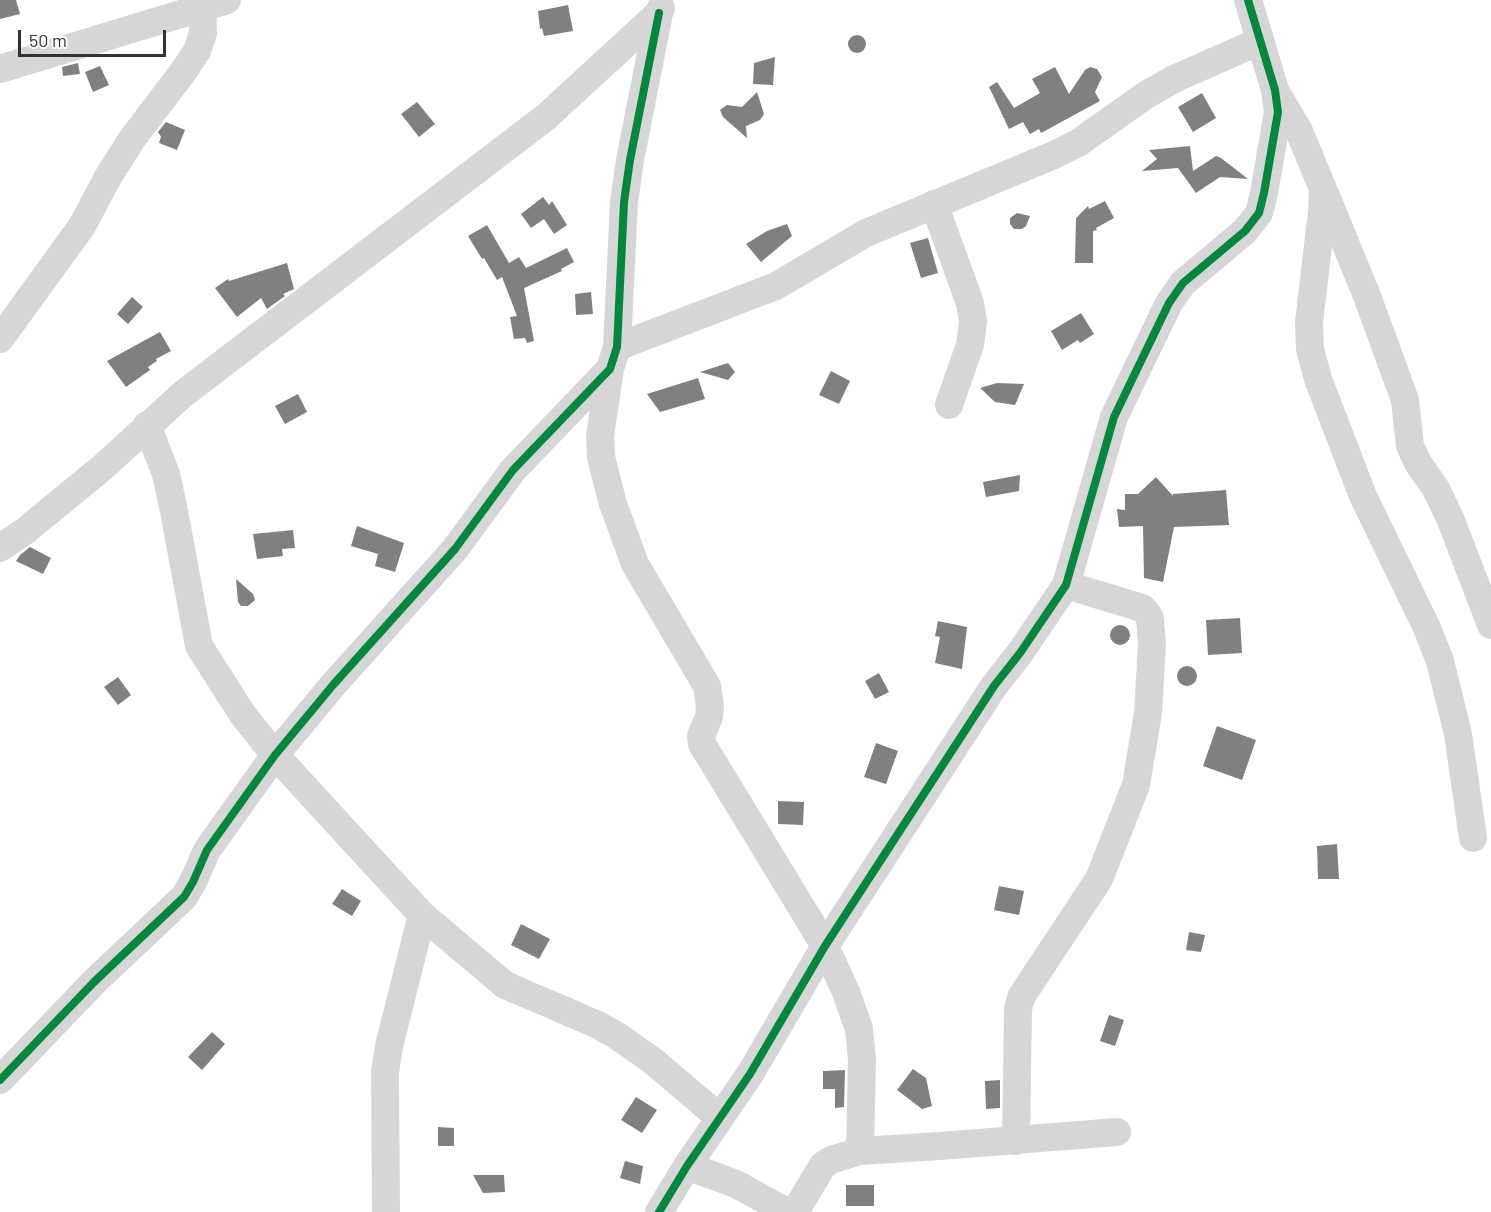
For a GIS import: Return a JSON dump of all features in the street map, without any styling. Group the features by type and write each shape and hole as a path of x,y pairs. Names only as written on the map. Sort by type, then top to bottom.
{"street":[{"path":"659,1212 687,1166 750,1074 825,946 994,686 1020,653 1066,585 1114,417 1169,303 1183,283 1245,231 1259,213 1278,112 1275,90 1248,0"},
{"path":"0,69 210,3"},
{"path":"0,339 82,226 108,177 132,139 197,51 210,3"},
{"path":"661,6 630,160 624,202 613,358 600,436 602,457 613,504 631,554 662,612 707,686 710,706 709,717 701,736 702,744 825,946 846,992 859,1029 862,1060 860,1151"},
{"path":"0,548 25,531 103,467 183,394 546,117 661,6"},
{"path":"0,1080 94,982 183,897 193,882 207,850 276,755 333,686 455,549 513,470 613,358 776,286 866,233 1054,155 1078,143 1174,78 1260,41"},
{"path":"1275,90 1299,131 1367,296 1405,400 1410,446 1418,464 1436,489 1450,518 1491,625"},
{"path":"1323,189 1309,322 1310,349 1318,379 1363,496 1427,628 1440,661 1458,734 1473,838"},
{"path":"934,204 970,303 973,322 970,345 949,405"},
{"path":"147,425 166,474 199,646 243,715 276,755 422,915 505,985 596,1024 616,1035 653,1061 720,1118"},
{"path":"1016,1141 1018,1009 1022,997 1099,879 1136,784 1148,713 1152,644 1150,618 1142,608 1066,585"},
{"path":"386,1212 385,1072 388,1046 422,915"},
{"path":"795,1212 823,1165 831,1160 860,1151 1117,1132"},
{"path":"687,1166 736,1184 787,1212"}],"building":[{"path":"0,0 16,0 20,14 0,19"},
{"path":"568,5 573,31 544,36 542,28 540,29 538,11"},
{"path":"853,35 861,35 866,40 864,51 853,53 848,48 848,40"},
{"path":"775,57 773,85 753,84 754,63"},
{"path":"78,63 80,74 63,76 62,67"},
{"path":"100,66 109,85 93,92 85,72"},
{"path":"1055,67 1069,94 1085,70 1090,67 1097,69 1102,77 1095,92 1100,101 1041,133 1039,129 1030,134 1023,122 1009,129 989,87 997,82 1014,108 1040,93 1032,79"},
{"path":"757,92 764,114 760,120 746,126 747,138 723,117 720,110 727,105 742,107"},
{"path":"1202,93 1216,118 1193,132 1178,107"},
{"path":"417,102 435,124 419,137 401,114"},
{"path":"166,122 185,130 177,150 159,143 161,137 158,132"},
{"path":"1190,146 1193,171 1216,156 1248,179 1220,177 1196,193 1178,168 1142,171 1157,159 1149,150"},
{"path":"543,197 549,205 552,201 567,225 554,234 544,219 531,228 521,214"},
{"path":"1105,201 1114,218 1093,231 1093,263 1075,263 1076,218 1088,206 1089,209"},
{"path":"1017,213 1030,216 1026,226 1022,229 1014,229 1010,224 1010,218"},
{"path":"787,224 792,236 761,262 746,244 767,231"},
{"path":"487,225 509,263 519,257 526,268 567,248 574,262 561,269 562,271 524,288 534,341 527,343 525,338 514,339 510,317 517,316 502,277 497,280 468,236"},
{"path":"928,238 938,273 921,278 910,243"},
{"path":"287,263 294,289 283,294 285,296 267,309 261,298 237,317 215,288 228,279 229,281"},
{"path":"591,292 593,314 576,315 575,294"},
{"path":"132,297 143,307 128,324 117,314"},
{"path":"1081,313 1094,334 1062,350 1051,331"},
{"path":"160,332 171,351 156,359 157,361 148,367 150,370 126,387 107,361"},
{"path":"728,363 735,372 728,380 700,372"},
{"path":"831,371 850,381 839,404 819,395"},
{"path":"698,378 705,399 660,412 647,394"},
{"path":"997,383 1024,384 1015,405 995,402 980,388"},
{"path":"298,394 307,412 285,424 275,406"},
{"path":"1020,475 1019,491 986,497 983,482"},
{"path":"1156,477 1173,496 1173,494 1226,490 1229,525 1174,527 1163,582 1144,578 1143,526 1119,527 1117,509 1125,510 1125,494 1138,494"},
{"path":"357,526 404,543 395,572 375,566 378,554 351,546"},
{"path":"293,530 295,548 282,549 283,556 257,559 253,534"},
{"path":"30,547 51,558 43,574 16,561"},
{"path":"236,579 253,594 255,600 248,606 241,606 238,602"},
{"path":"1240,618 1242,653 1208,655 1206,620"},
{"path":"938,621 967,627 962,669 935,663 940,637 935,636"},
{"path":"1120,625 1127,628 1130,635 1127,642 1120,645 1113,642 1110,635 1113,628"},
{"path":"1187,666 1194,669 1197,676 1194,683 1187,686 1180,683 1177,676 1180,669"},
{"path":"879,673 889,692 875,699 865,681"},
{"path":"118,677 131,695 118,705 104,687"},
{"path":"1217,726 1256,740 1242,780 1203,766"},
{"path":"876,743 898,751 886,784 864,777"},
{"path":"778,801 804,802 803,825 778,824"},
{"path":"1337,844 1339,879 1318,879 1317,846"},
{"path":"999,886 1024,891 1019,915 994,910"},
{"path":"342,889 361,901 352,916 332,904"},
{"path":"521,924 550,939 539,959 511,945"},
{"path":"1189,932 1205,935 1201,952 1186,950"},
{"path":"1109,1015 1124,1020 1115,1046 1100,1041"},
{"path":"212,1032 225,1044 202,1070 188,1057"},
{"path":"913,1069 926,1078 932,1106 922,1109 897,1090"},
{"path":"845,1070 844,1107 835,1108 835,1089 823,1089 823,1071"},
{"path":"1000,1080 1000,1108 986,1109 985,1081"},
{"path":"636,1097 657,1110 642,1133 621,1120"},
{"path":"438,1127 454,1128 454,1146 438,1146"},
{"path":"625,1161 643,1166 640,1184 620,1178"},
{"path":"473,1175 504,1175 505,1192 483,1193"},
{"path":"846,1185 874,1185 874,1206 846,1206"}],"cycle path":[{"path":"659,1212 687,1166 750,1074 825,946 994,686 1020,653 1066,585 1114,417 1169,303 1183,283 1245,231 1259,213 1278,112 1275,90 1248,0"},
{"path":"0,1080 94,982 184,897 207,850 275,755 333,685 455,549 513,470 610,369 617,347 624,202 659,13"}]}
